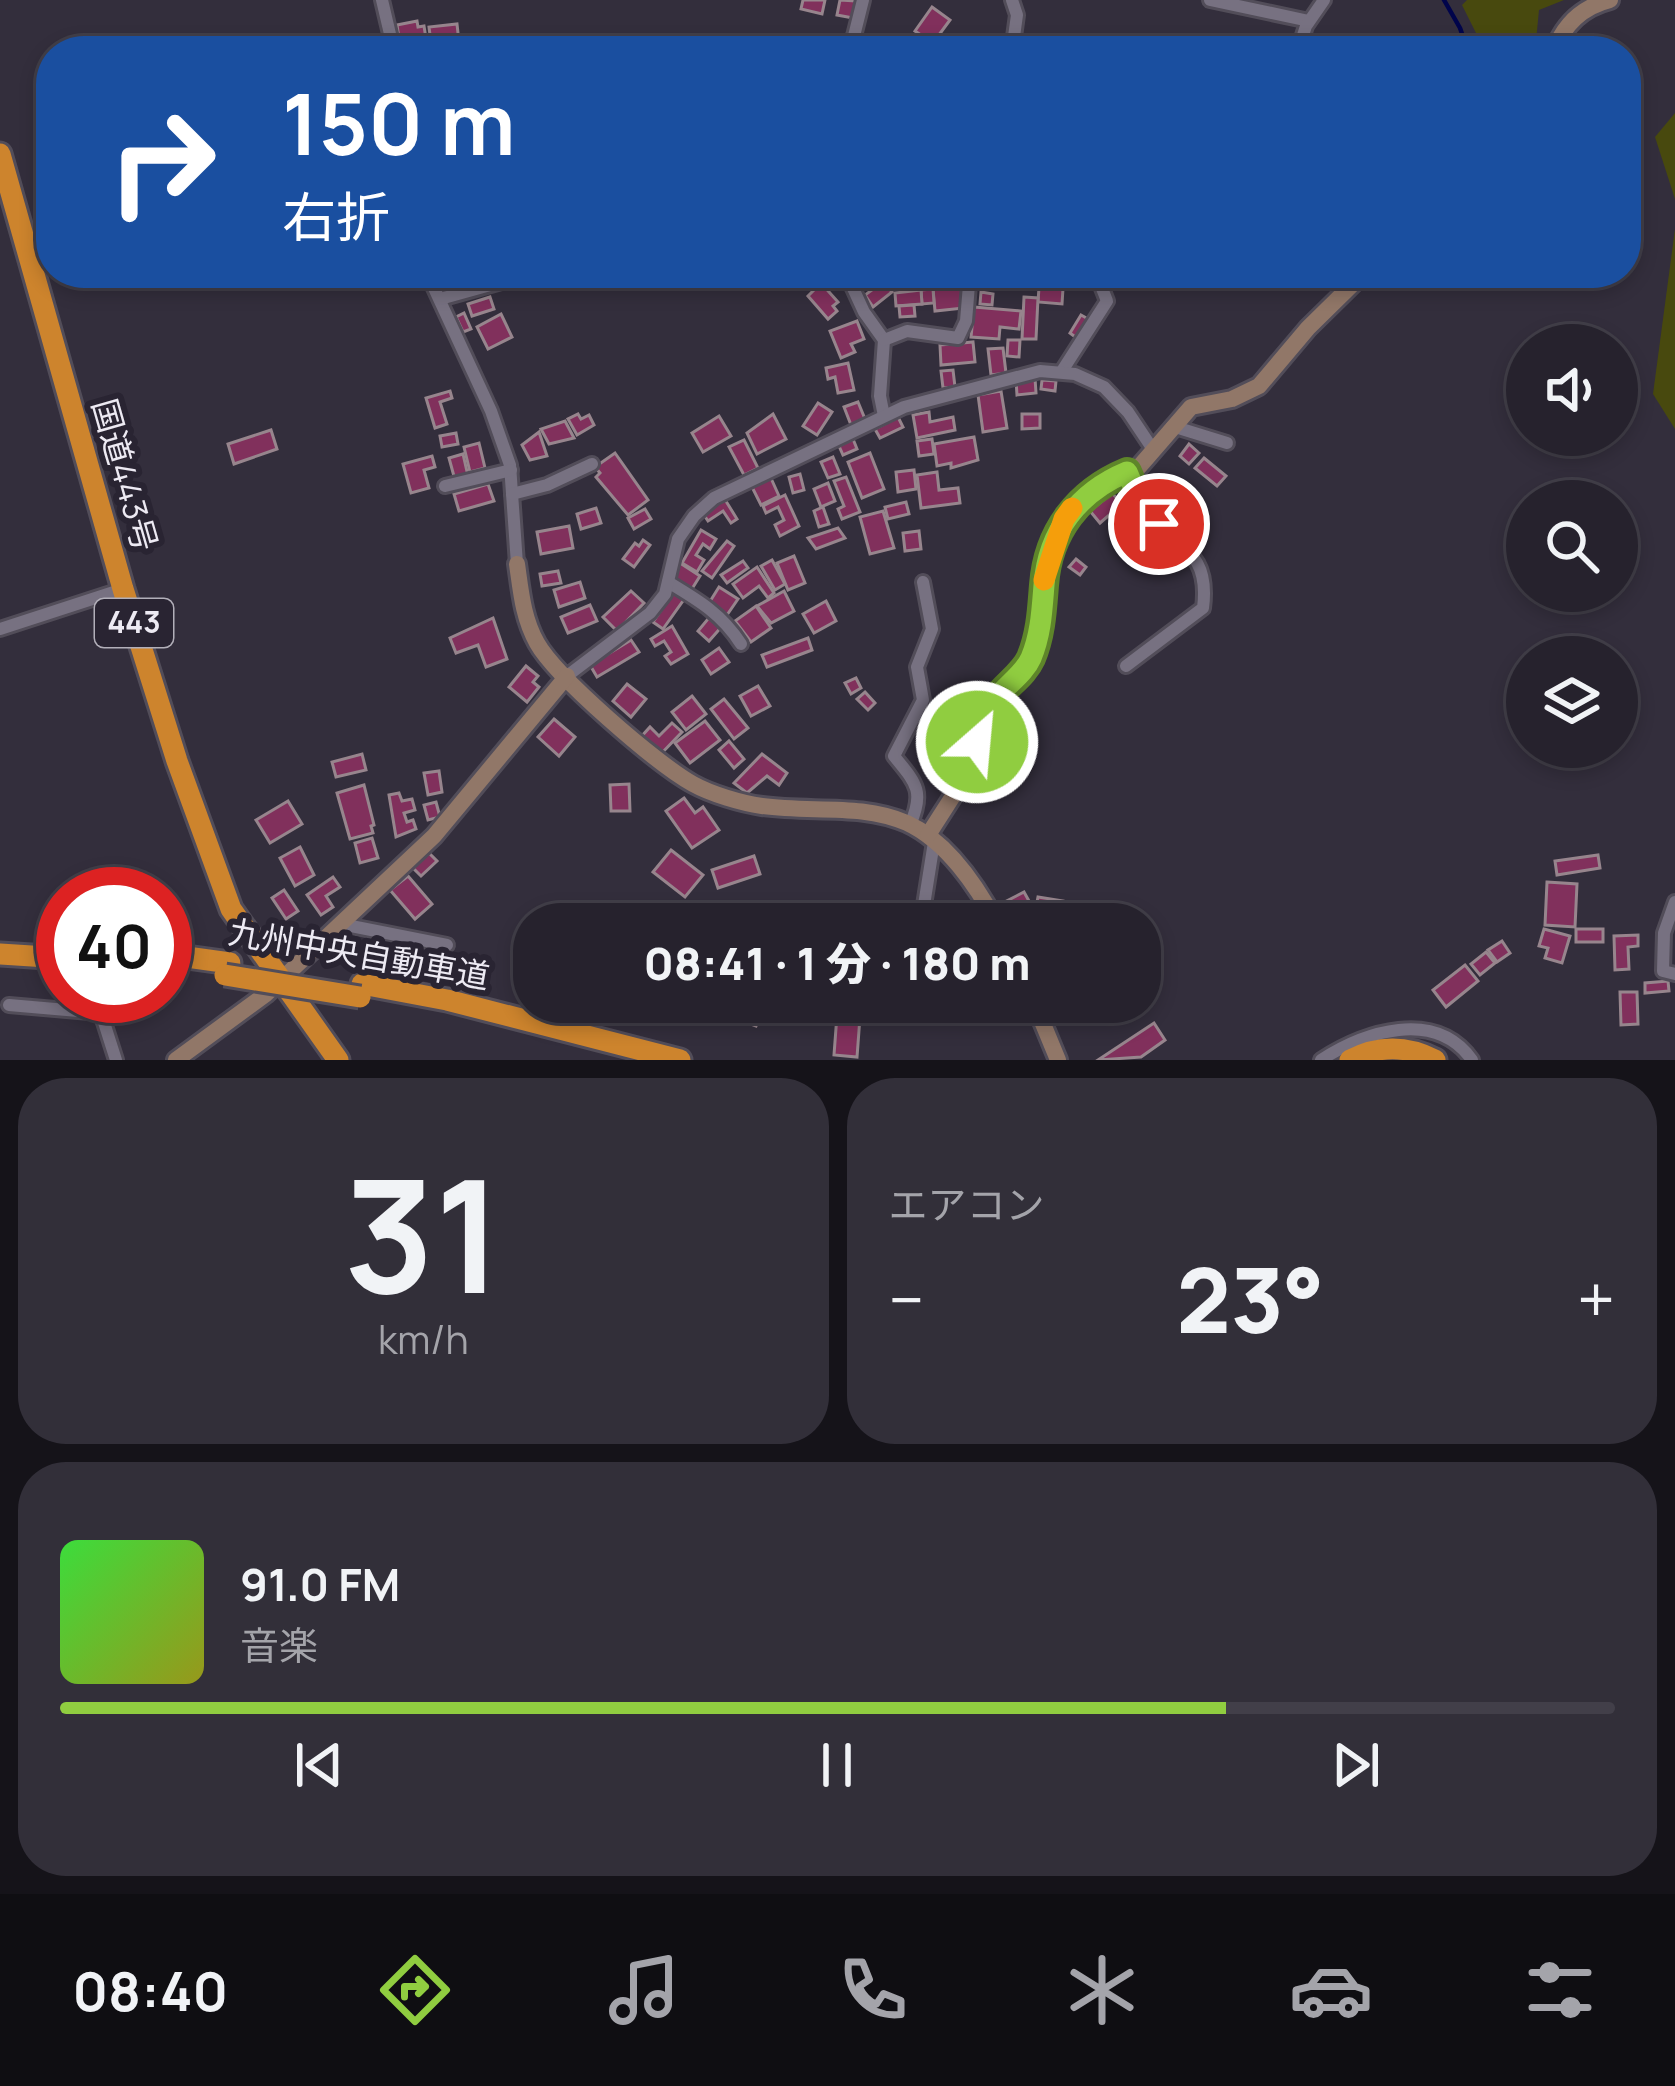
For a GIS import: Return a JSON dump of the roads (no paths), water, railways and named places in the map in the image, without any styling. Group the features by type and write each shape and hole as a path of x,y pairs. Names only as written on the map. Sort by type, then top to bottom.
{"highway":[{"name":"国道443号","path":"0,154 36,280"},
{"name":"国道443号","path":"38,288 177,761 231,909 338,1060"},
{"path":"0,941 36,943"},
{"path":"0,954 36,956"},
{"name":"九州中央自動車道","path":"192,960 447,1000 680,1060"},
{"name":"九州中央自動車道","path":"192,967 228,969"},
{"name":"九州中央自動車道","path":"361,990 626,1060"},
{"path":"1350,1060 1391,1047 1435,1060"}],"street":[{"path":"382,0 390,36"},
{"path":"854,36 863,0"},
{"path":"1012,0 1017,15 1014,36"},
{"path":"1210,0 1310,21"},
{"path":"1304,36 1324,0"},
{"path":"1563,36 1574,19 1602,1"},
{"path":"434,288 491,411 511,470 523,609 539,646 643,749 694,785 760,806 877,812 910,825 958,865 983,903"},
{"path":"440,299 480,288"},
{"path":"853,288 884,340 880,396 884,416"},
{"path":"884,340 907,331 958,338 966,321 969,288"},
{"path":"1062,371 1107,301 1102,288"},
{"path":"924,903 931,839 962,782 992,703 1030,663 1045,575 1064,519 1084,496 1139,467 1198,403 1232,399 1259,386 1349,288"},
{"path":"176,1060 281,980 341,924 434,836 567,676 650,613 665,594 678,539 714,497 884,416 1017,375 1062,371 1104,387 1154,451"},
{"path":"1172,426 1228,443"},
{"path":"512,494 547,485 592,464"},
{"path":"446,486 511,470"},
{"path":"1126,666 1203,608 1206,587 1197,556 1142,507 1127,472"},
{"path":"668,582 708,605 729,624 741,644"},
{"path":"910,825 919,804 916,783 894,756 923,700 917,667 932,629 923,582"},
{"path":"0,629 124,589"},
{"path":"1675,902 1660,960 1663,971 1675,974"},
{"path":"341,924 447,945"},
{"path":"9,1005 101,1013 116,1060"},
{"path":"1043,1023 1058,1060"},
{"path":"1321,1060 1376,1032 1401,1027 1441,1036 1472,1060"}],"waterway":[{"path":"1444,0 1463,36"}]}
